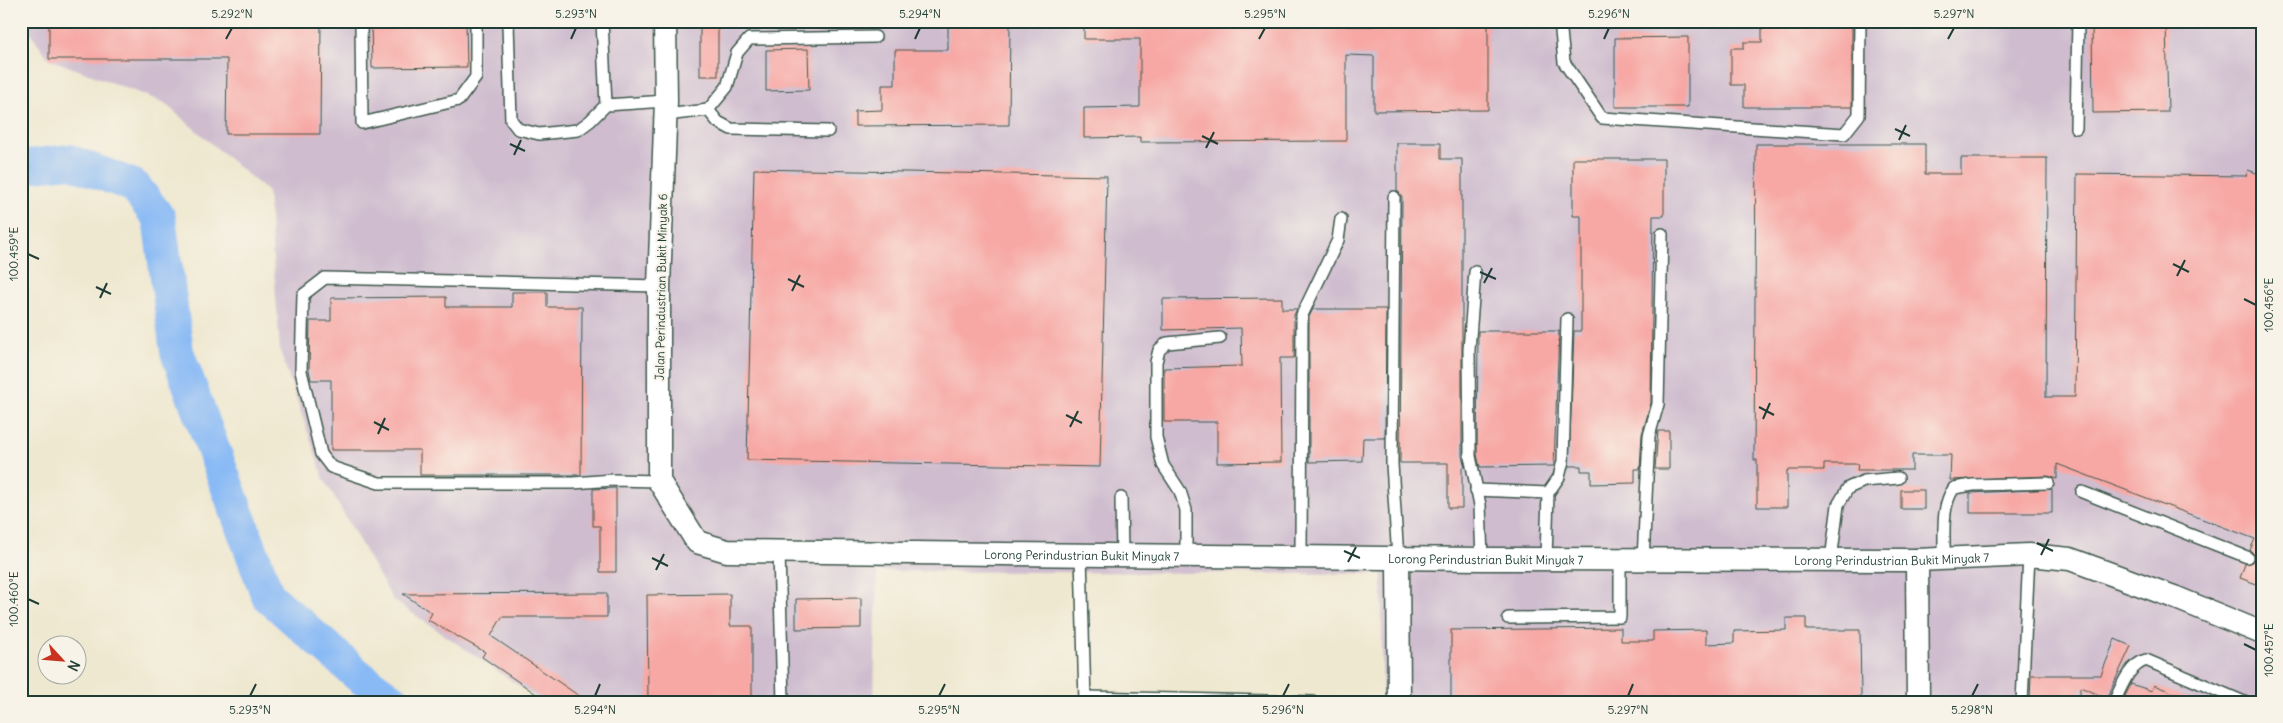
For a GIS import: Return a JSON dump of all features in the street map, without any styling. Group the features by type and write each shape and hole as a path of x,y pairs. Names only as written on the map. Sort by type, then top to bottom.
{"street":[{"name":"Jalan Perindustrian Bukit Minyak 6","path":"659,481 659,286 666,108 665,21"},
{"name":"Lorong Perindustrian Bukit Minyak 7","path":"659,481 697,542 727,551 1482,560 1944,560 2029,555 2070,559 2174,597 2262,633"},
{"path":"1398,559 1399,702"},
{"path":"1917,560 1918,702"}],"lane":[{"path":"361,21 362,123 459,100 476,77 476,21"},
{"path":"508,23 511,120 518,129 539,134 578,130 606,105 602,21"},
{"path":"1560,21 1564,62 1602,118 1844,134 1859,115 1860,21"},
{"path":"2076,128 2078,21"},
{"path":"708,110 727,88 737,52 749,39 875,37"},
{"path":"606,105 708,110 718,122 731,129 828,131"},
{"path":"1394,197 1392,464 1398,559"},
{"path":"1301,558 1302,315 1338,240 1341,219"},
{"path":"1643,560 1649,436 1658,404 1662,234"},
{"path":"1475,272 1469,360 1470,456 1480,505 1482,560"},
{"path":"659,286 325,278 303,295 301,371 321,454 331,467 379,483 659,481"},
{"path":"1546,560 1548,493 1559,477 1564,461 1567,319"},
{"path":"1186,557 1186,510 1180,491 1162,465 1156,437 1156,362 1159,350 1167,343 1220,338"},
{"path":"1831,560 1838,505 1848,488 1864,481 1898,478"},
{"path":"1944,560 1945,508 1948,497 1954,488 1973,484 2048,483"},
{"path":"1476,490 1548,493"},
{"path":"2082,492 2247,557"},
{"path":"1121,498 1122,556"},
{"path":"779,552 783,702"},
{"path":"1081,555 1085,699 1313,702"},
{"path":"2022,702 2029,555"},
{"path":"1508,618 1620,617 1620,560"},
{"path":"2114,702 2129,673 2139,662 2146,660 2244,702"}],"shaded area":[{"path":"22,21 2262,21 2262,702 1382,702 1382,574 877,571 874,702 543,702 393,600 324,479 280,351 268,192 163,102 49,59"}],"building":[{"path":"49,21 321,21 320,134 226,134 227,59 49,59"},
{"path":"371,21 466,21 467,67 372,68"},
{"path":"700,21 718,21 718,76 700,76"},
{"path":"948,21 1010,21 1009,125 855,126 855,111 882,110 882,85 895,85 895,50 948,50"},
{"path":"1084,21 1346,21 1346,26 1374,26 1374,21 1488,21 1488,110 1374,111 1374,56 1346,55 1346,141 1140,142 1140,137 1084,138 1084,108 1140,107 1140,39 1084,39"},
{"path":"1762,21 1852,21 1852,107 1744,107 1744,85 1731,85 1731,48 1744,48 1744,42 1762,42"},
{"path":"2092,21 2166,21 2168,112 2093,113"},
{"path":"1688,37 1688,107 1615,107 1615,38"},
{"path":"808,49 809,90 766,91 766,50"},
{"path":"1397,143 1441,143 1441,159 1462,159 1462,456 1465,467 1462,467 1462,508 1448,508 1448,463 1400,463 1402,197 1397,190"},
{"path":"1756,144 1925,144 1925,174 1961,174 1961,158 2047,158 2046,397 2075,397 2077,174 2246,176 2248,170 2262,175 2262,586 2240,578 2245,564 2251,563 2254,559 2253,553 2250,550 2255,539 2057,464 2057,479 2048,476 1950,480 1951,455 1912,455 1912,470 1857,470 1858,464 1824,464 1824,470 1787,470 1787,507 1757,507 1757,460 1754,460"},
{"path":"1573,159 1664,159 1664,216 1653,216 1651,403 1642,434 1640,469 1635,469 1635,483 1591,484 1591,471 1581,471 1581,466 1569,466 1574,331 1581,331 1581,216 1573,216"},
{"path":"754,169 1107,176 1100,467 747,460"},
{"path":"512,292 547,292 547,307 582,307 581,475 420,475 420,450 331,450 331,380 311,380 309,370 310,321 331,321 331,298 446,297 446,307 512,307"},
{"path":"1282,298 1282,309 1297,309 1294,315 1294,358 1280,358 1281,462 1217,463 1217,422 1164,422 1164,368 1242,366 1241,328 1163,330 1163,299"},
{"path":"1313,309 1386,309 1385,438 1363,438 1362,461 1309,462 1309,317"},
{"path":"1478,331 1559,331 1554,466 1480,467 1477,455"},
{"path":"1658,431 1669,431 1669,469 1655,469"},
{"path":"616,488 616,572 600,572 600,526 593,526 593,489"},
{"path":"2052,489 2052,513 1970,513 1970,493"},
{"path":"1901,490 1924,490 1924,509 1901,509"},
{"path":"607,593 607,617 502,617 491,636 588,702 548,702 482,657 485,652 428,620 432,613 403,594"},
{"path":"730,594 730,626 752,626 752,702 648,702 647,595"},
{"path":"861,598 861,628 796,629 796,599"},
{"path":"1786,618 1806,618 1806,630 1860,630 1861,697 1807,698 1807,702 1776,702 1777,698 1716,699 1716,702 1451,702 1451,630 1621,628 1621,641 1653,641 1653,631 1706,630 1706,644 1734,643 1734,631 1786,630"},
{"path":"2115,639 2131,646 2107,698 2080,687 2080,702 2030,702 2031,675 2101,675"},
{"path":"2131,684 2152,691 2154,685 2196,702 2122,702"}],"waterway":[{"path":"21,167 69,161 134,186 159,218 177,352 268,596 359,676 395,702"}]}
